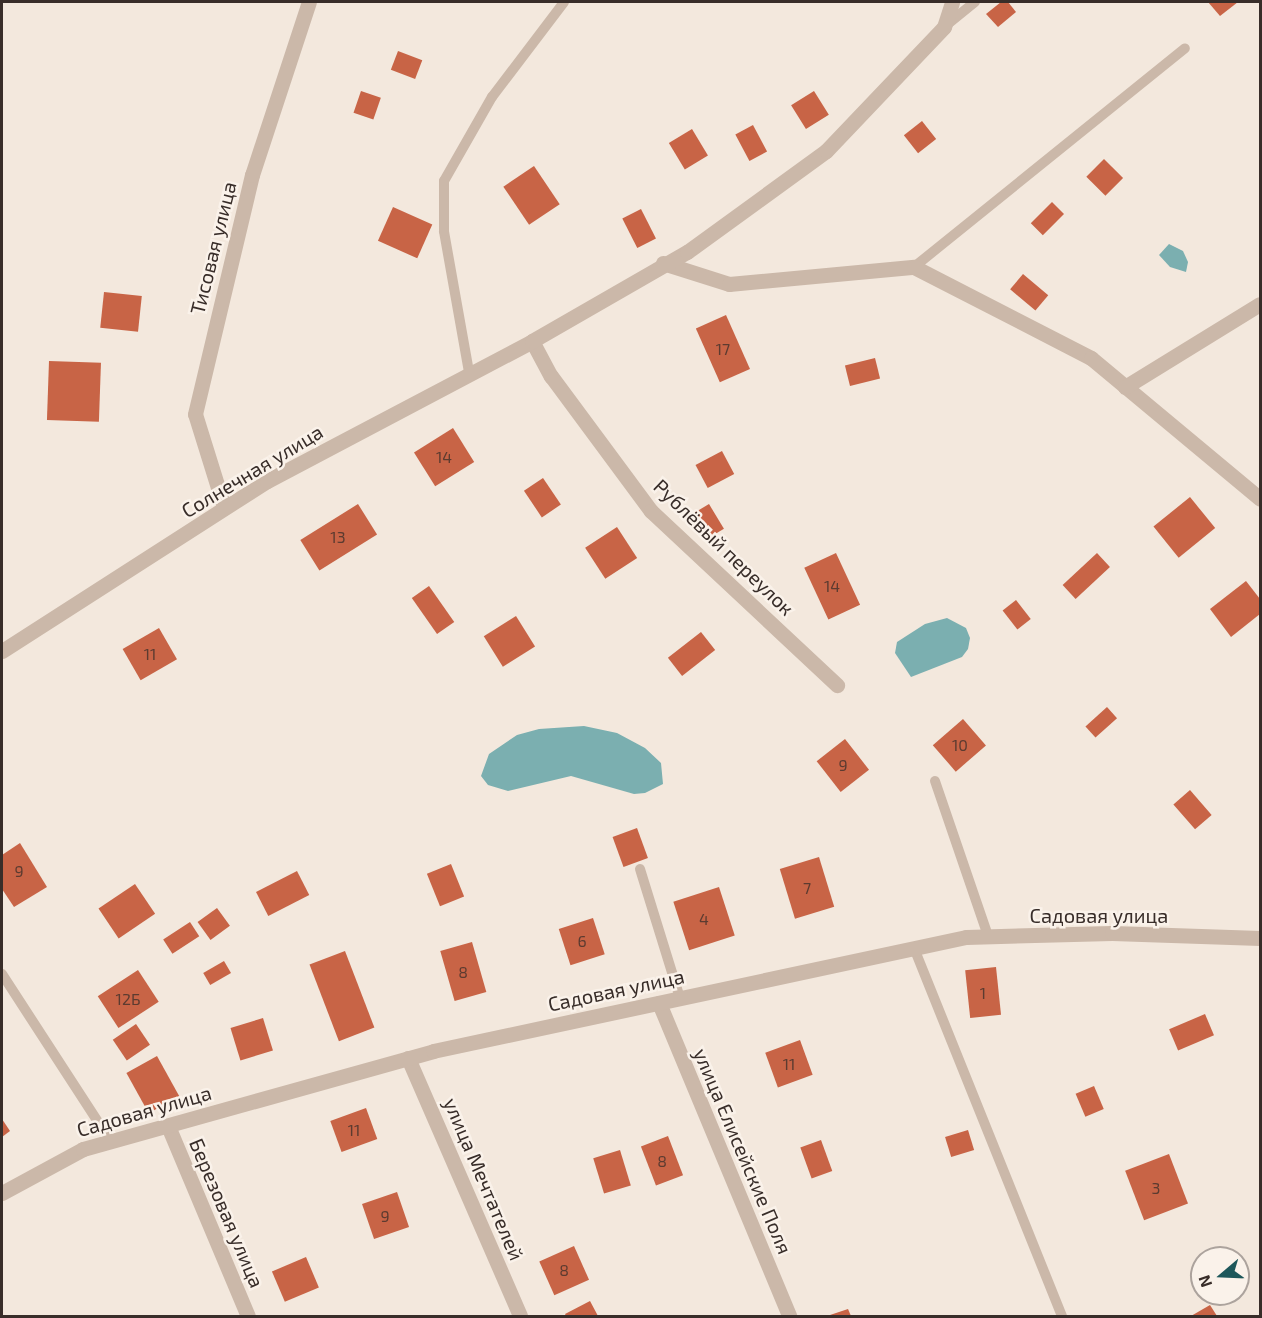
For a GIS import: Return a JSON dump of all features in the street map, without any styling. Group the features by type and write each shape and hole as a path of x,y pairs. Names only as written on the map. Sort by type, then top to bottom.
{"street":[{"name":"Тисовая улица","path":"224,507 195,414 252,175 309,2"},
{"path":"944,27 952,2"},
{"name":"Солнечная улица","path":"2,651 161,552 224,507 469,372 532,341 663,263 687,252 826,151 944,27"},
{"path":"663,263 729,284 915,267 1091,358 1260,499"},
{"path":"1125,387 1260,304"},
{"name":"Рублёвый переулок","path":"532,341 551,376 651,511 837,685"},
{"name":"Садовая улица","path":"2,1193 83,1149 408,1058 966,936 1112,933 1260,938"},
{"name":"улица Елисейские Поля","path":"659,1003 789,1317"},
{"name":"улица Мечтателей","path":"408,1058 520,1317"},
{"name":"Березовая улица","path":"168,1126 248,1317"}],"lane":[{"path":"469,372 444,231 444,181 492,97 564,2"},
{"path":"944,27 975,2"},
{"path":"915,267 1185,48"},
{"path":"935,781 988,936"},
{"path":"640,869 680,998"},
{"path":"914,948 1062,1317"},
{"path":"2,974 111,1142"}],"water":[{"path":"1169,244 1183,251 1188,262 1186,272 1170,267 1159,255"},
{"path":"947,618 966,628 970,638 968,649 962,657 911,677 895,653 897,642 925,624"},
{"path":"584,726 617,733 645,748 661,763 663,784 645,793 634,794 571,776 508,791 488,785 481,776 489,754 517,735 539,729"}],"building":[{"path":"1001,2 1008,2 1016,12 998,27 986,14"},
{"path":"1208,2 1238,2 1220,16"},
{"path":"398,51 422,60 415,79 391,70"},
{"path":"361,91 381,98 373,120 354,113"},
{"path":"814,91 829,115 806,129 791,105"},
{"path":"922,121 936,139 918,153 904,135"},
{"path":"753,125 767,151 749,161 735,134"},
{"path":"692,129 708,156 685,169 669,143"},
{"path":"1104,159 1123,178 1105,196 1086,177"},
{"path":"534,166 560,204 529,225 503,187"},
{"path":"1052,202 1064,214 1043,235 1031,223"},
{"path":"393,207 432,224 417,258 378,241"},
{"path":"641,209 656,238 637,248 622,219"},
{"path":"1023,274 1048,295 1035,311 1010,289"},
{"path":"104,292 142,296 138,332 100,328"},
{"path":"726,315 750,369 720,382 696,328"},
{"path":"875,358 880,378 850,386 845,365"},
{"path":"49,361 101,363 99,422 47,420"},
{"path":"453,428 474,462 435,486 414,452"},
{"path":"722,451 734,474 708,488 696,465"},
{"path":"543,478 561,505 542,517 524,491"},
{"path":"1190,497 1215,528 1179,558 1153,527"},
{"path":"358,504 377,535 319,571 300,540"},
{"path":"709,504 724,529 709,538 694,513"},
{"path":"617,527 637,558 605,579 585,548"},
{"path":"836,553 860,605 828,619 804,568"},
{"path":"1097,553 1110,567 1076,599 1063,585"},
{"path":"1246,581 1260,599 1260,614 1231,637 1210,609"},
{"path":"429,586 454,622 437,634 412,598"},
{"path":"1016,600 1031,619 1017,629 1003,610"},
{"path":"516,616 535,647 503,667 484,636"},
{"path":"159,628 177,659 141,680 123,649"},
{"path":"701,632 715,650 682,676 668,658"},
{"path":"1107,707 1117,718 1095,738 1085,726"},
{"path":"963,719 986,745 956,772 933,745"},
{"path":"845,739 869,770 841,792 817,761"},
{"path":"1190,790 1212,815 1195,829 1173,804"},
{"path":"637,828 648,858 624,867 613,837"},
{"path":"20,843 47,887 14,907 2,889 2,855"},
{"path":"819,857 834,907 795,919 780,869"},
{"path":"451,864 464,896 440,906 427,874"},
{"path":"297,871 309,895 268,916 256,892"},
{"path":"135,884 155,914 119,938 99,909"},
{"path":"719,887 735,936 689,950 673,902"},
{"path":"217,908 230,926 211,940 198,922"},
{"path":"593,918 605,954 571,965 559,929"},
{"path":"190,922 199,936 172,954 163,939"},
{"path":"472,942 486,992 455,1001 440,951"},
{"path":"345,951 374,1028 339,1041 310,965"},
{"path":"224,961 231,973 210,985 203,973"},
{"path":"996,967 1001,1015 970,1018 965,970"},
{"path":"138,970 159,1002 118,1028 98,996"},
{"path":"1205,1014 1214,1035 1178,1050 1169,1029"},
{"path":"263,1018 273,1051 240,1060 230,1028"},
{"path":"136,1024 150,1045 127,1060 113,1040"},
{"path":"800,1040 813,1075 778,1087 765,1053"},
{"path":"157,1056 179,1096 149,1113 126,1073"},
{"path":"1094,1086 1104,1109 1085,1117 1076,1094"},
{"path":"366,1108 377,1139 342,1152 330,1121"},
{"path":"2,1119 10,1131 2,1137"},
{"path":"968,1130 974,1150 951,1157 945,1137"},
{"path":"668,1136 683,1175 656,1186 641,1146"},
{"path":"821,1140 832,1171 812,1179 800,1148"},
{"path":"620,1150 631,1185 604,1194 593,1158"},
{"path":"1169,1154 1188,1203 1144,1220 1125,1171"},
{"path":"397,1192 409,1227 374,1239 362,1204"},
{"path":"574,1246 589,1280 554,1295 539,1261"},
{"path":"306,1257 319,1287 285,1302 272,1271"},
{"path":"590,1301 598,1316 566,1316 565,1314"},
{"path":"1211,1306 1217,1316 1191,1316"},
{"path":"848,1309 851,1316 827,1316"}]}
